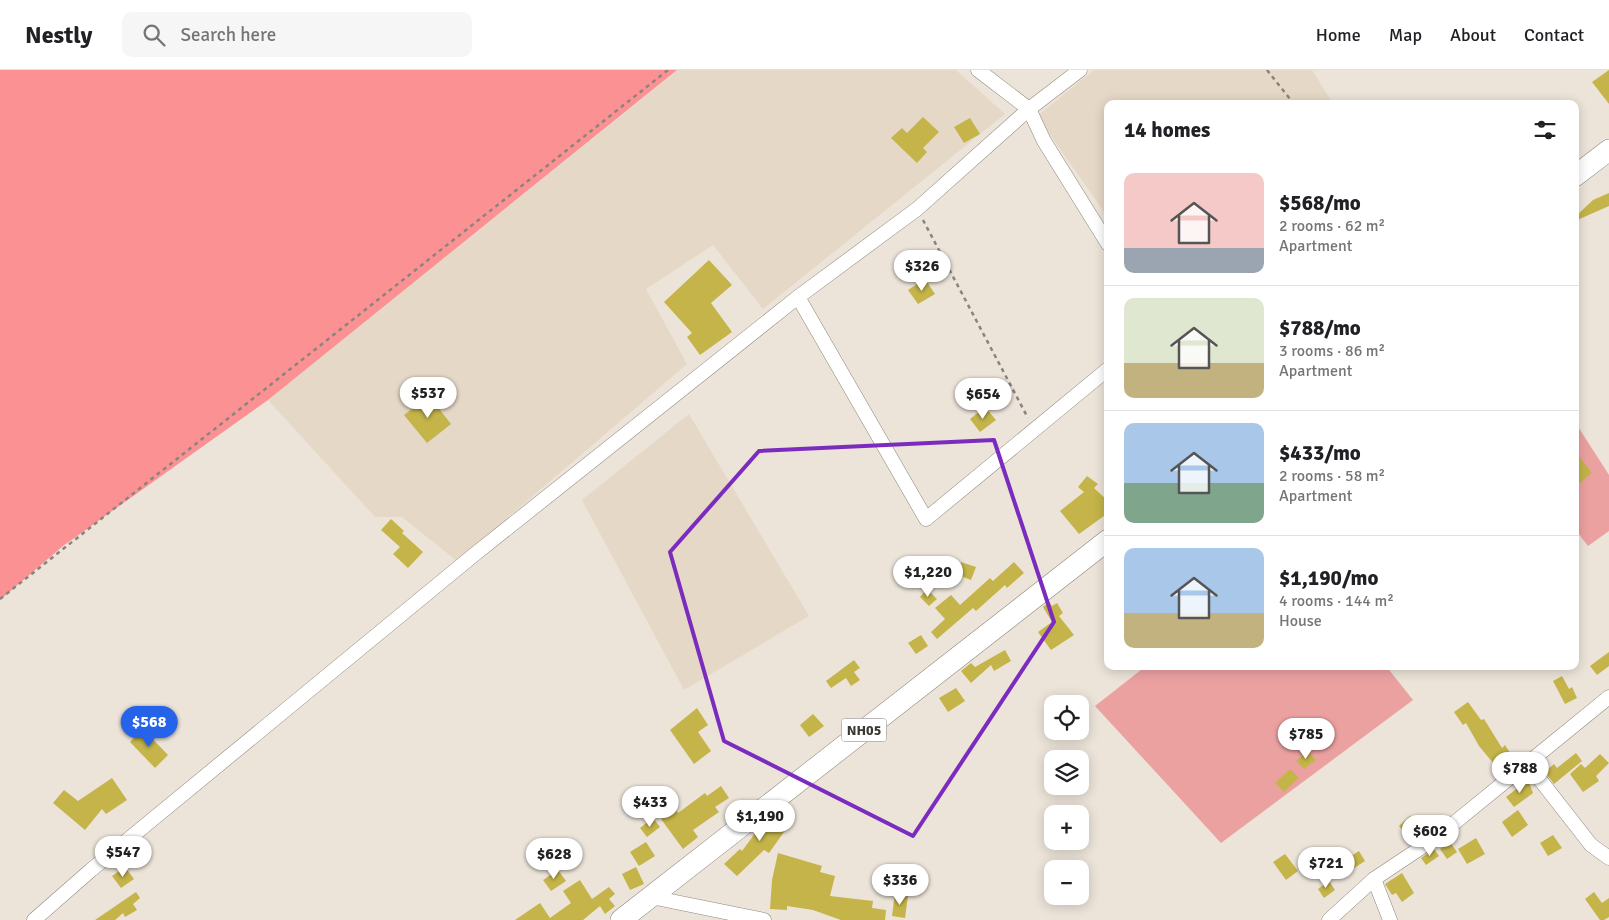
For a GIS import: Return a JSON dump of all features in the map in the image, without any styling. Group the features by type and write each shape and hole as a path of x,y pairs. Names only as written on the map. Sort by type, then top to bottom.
{"main road":[{"path":"1579,173 1609,150"},
{"name":"NH05","path":"621,920 1104,543"}],"street":[{"path":"978,70 1029,110 1044,141 1104,238"},
{"path":"34,920 91,870 475,554 798,297 917,209 1029,110 1080,70"},
{"path":"798,297 926,519 1104,372"},
{"path":"1329,920 1374,879 1437,837 1609,697"},
{"path":"1527,764 1591,845 1609,858"},
{"path":"1374,879 1390,920"},
{"path":"651,896 764,920"}],"path":[{"path":"0,599 668,70"},
{"path":"1267,70 1291,100"},
{"path":"917,209 1035,430"}],"highlighted area":[{"path":"994,440 1054,622 913,836 724,741 670,552 759,451"}],"shaded area":[{"path":"0,70 677,70 268,400 63,546 0,600"},
{"path":"678,70 956,70 1005,114 763,309 713,245 646,289 687,364 457,561 402,517 375,517 268,400"},
{"path":"1094,70 1312,70 1331,100 1104,100 1104,212 1037,116"},
{"path":"689,414 809,616 684,690 582,500"},
{"path":"1579,428 1609,475 1609,531 1588,546 1579,534"},
{"path":"1141,670 1389,670 1413,700 1221,843 1095,706"}],"building":[{"path":"1609,70 1609,104 1592,82"},
{"path":"923,117 939,132 923,148 927,152 917,163 891,138 902,128 907,133"},
{"path":"970,118 980,134 964,143 954,127"},
{"path":"1609,193 1609,206 1579,219 1579,213 1593,200"},
{"path":"709,260 732,285 711,303 732,332 700,355 687,337 692,333 664,302"},
{"path":"925,279 935,294 918,304 908,290"},
{"path":"429,396 451,424 427,443 404,415"},
{"path":"985,407 996,420 980,432 970,419"},
{"path":"1579,456 1592,473 1579,484"},
{"path":"1087,476 1098,484 1094,488 1104,497 1104,516 1079,534 1060,511 1084,492 1078,487"},
{"path":"391,519 404,531 402,533 423,552 408,568 393,554 400,547 381,530"},
{"path":"961,562 976,567 971,580 956,574"},
{"path":"1014,562 1024,573 1007,588 1005,585 976,611 973,608 937,639 931,632 945,619 935,608 951,595 960,605 990,578 993,581"},
{"path":"927,589 937,599 929,606 920,597"},
{"path":"1049,602 1052,606 1057,603 1063,613 1059,616 1074,635 1051,650 1038,632 1052,622 1043,607"},
{"path":"921,635 928,646 916,654 908,643"},
{"path":"1005,650 1011,661 994,671 991,665 971,683 961,671 971,663 975,667"},
{"path":"1609,652 1609,666 1597,675 1590,666"},
{"path":"854,660 860,668 854,672 860,680 851,686 846,678 831,688 826,681"},
{"path":"1562,676 1569,689 1572,687 1577,698 1565,704 1553,681"},
{"path":"956,688 965,701 948,712 939,698"},
{"path":"1468,702 1481,720 1484,719 1502,748 1505,745 1512,756 1499,770 1479,746 1466,723 1463,725 1454,712"},
{"path":"697,708 708,725 698,732 711,751 694,764 670,730"},
{"path":"813,714 824,726 809,737 800,725"},
{"path":"143,729 168,755 155,768 130,742"},
{"path":"1308,751 1316,760 1304,769 1296,761"},
{"path":"1576,753 1582,761 1554,784 1545,772 1554,764 1557,768"},
{"path":"1600,754 1609,763 1596,776 1599,781 1583,792 1570,774 1581,764 1585,768"},
{"path":"1290,769 1299,778 1284,792 1275,783"},
{"path":"112,778 127,800 106,814 102,809 85,830 53,803 64,790 78,801"},
{"path":"1528,780 1533,793 1514,807 1506,797"},
{"path":"721,786 729,798 715,807 719,812 693,830 698,837 683,849 661,819 675,809 678,813 705,793 707,796"},
{"path":"782,810 794,818 769,853 764,850 737,876 724,864 740,849 742,851 759,828"},
{"path":"1518,810 1528,825 1512,837 1502,822"},
{"path":"1410,816 1418,825 1407,835 1399,826"},
{"path":"653,818 660,827 647,837 640,828"},
{"path":"1553,835 1562,848 1548,856 1540,843"},
{"path":"1476,838 1485,854 1467,864 1458,849"},
{"path":"646,842 655,856 639,866 630,852"},
{"path":"1450,842 1457,852 1447,859 1440,849"},
{"path":"1434,849 1439,856 1426,865 1421,858"},
{"path":"1359,851 1365,861 1351,870 1345,860"},
{"path":"778,853 822,866 820,872 835,876 830,896 873,901 872,908 886,910 885,920 841,920 813,910 787,906 787,910 770,909 772,880"},
{"path":"1285,854 1298,871 1286,880 1273,862"},
{"path":"125,867 134,879 121,888 112,876"},
{"path":"636,867 644,884 630,890 622,874"},
{"path":"558,870 566,881 551,891 543,880"},
{"path":"1402,873 1414,893 1402,902 1396,893 1392,895 1385,884"},
{"path":"580,880 592,899 609,887 615,894 609,899 615,906 605,914 600,906 583,920 515,920 540,903 550,918 571,903 563,891"},
{"path":"1329,881 1335,890 1324,898 1318,889"},
{"path":"136,892 140,898 133,904 137,910 125,917 123,913 115,920 95,920"},
{"path":"1594,892 1602,903 1609,898 1609,917 1604,920 1600,920 1585,899"},
{"path":"895,894 908,896 905,918 892,916"}]}
